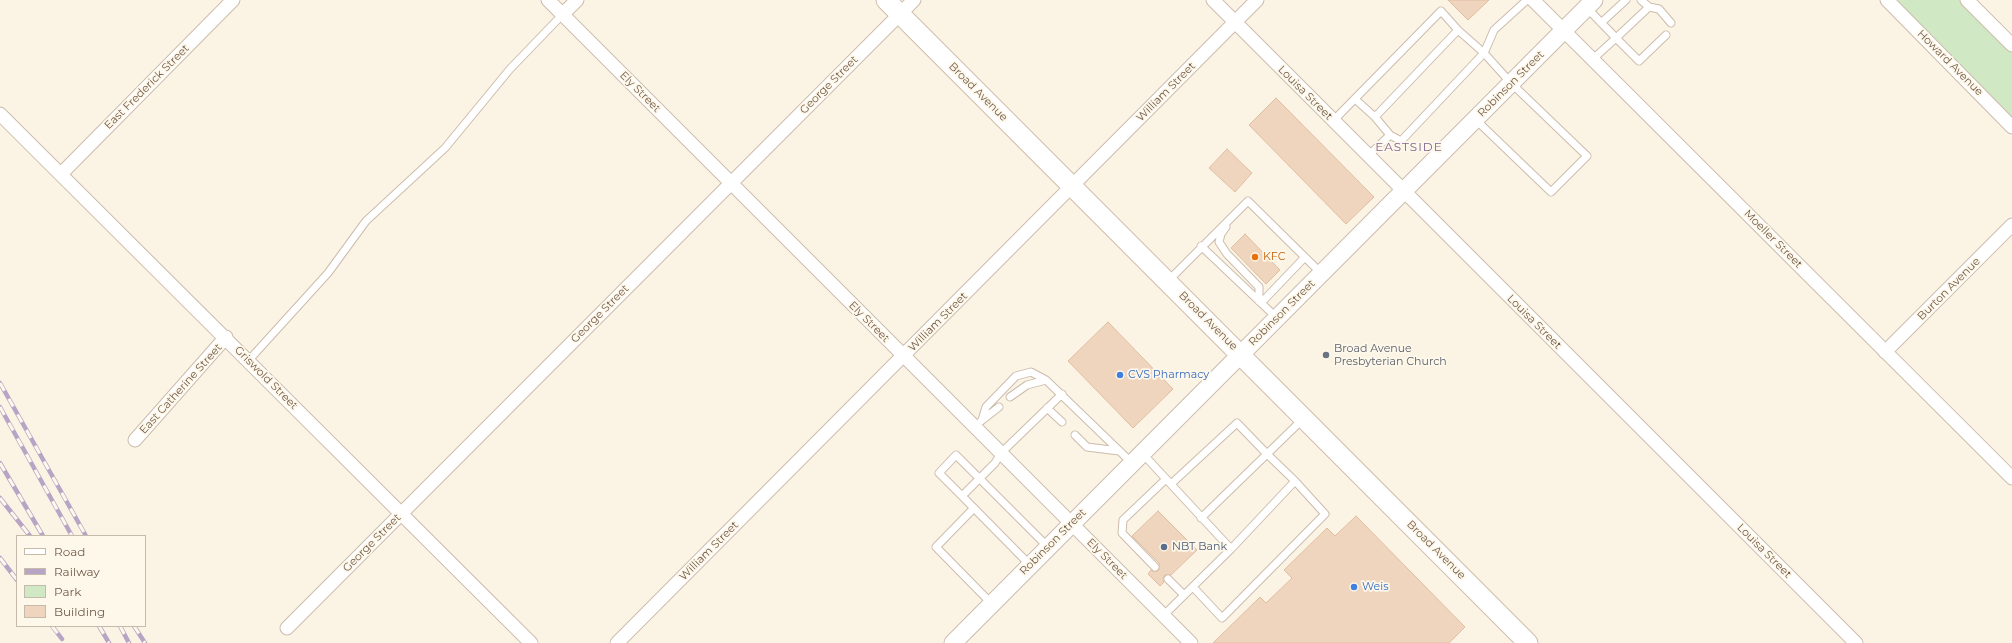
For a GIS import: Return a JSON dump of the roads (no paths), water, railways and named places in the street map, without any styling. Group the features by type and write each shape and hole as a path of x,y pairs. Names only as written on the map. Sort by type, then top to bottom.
{"main road":[{"name":"Broad Avenue","path":"886,0 1528,643"}],"street":[{"name":"East Frederick Street","path":"60,174 233,0"},
{"name":"Ely Street","path":"548,0 904,356 979,423 1001,453 1191,643"},
{"path":"563,14 577,0"},
{"name":"George Street","path":"287,628 914,0"},
{"name":"Louisa Street","path":"1213,0 1403,192 1856,643"},
{"name":"William Street","path":"617,643 1257,0"},
{"name":"Moeller Street","path":"1533,0 2012,478"},
{"name":"Howard Avenue","path":"1887,0 2012,127"},
{"path":"1967,0 2012,45"},
{"name":"Robinson Street","path":"953,643 1590,4"},
{"name":"Griswold Street","path":"0,114 249,360 531,643"},
{"name":"Burton Avenue","path":"1886,352 2012,225"},
{"name":"East Catherine Street","path":"135,440 226,338"}],"lane":[{"path":"1355,98 1374,116 1390,135 1401,141 1484,53 1494,30 1527,0"},
{"path":"1602,23 1626,0"},
{"path":"1641,0 1649,7 1659,9 1671,23"},
{"path":"1590,4 1602,23 1639,61 1666,35"},
{"path":"1593,59 1649,7"},
{"path":"1333,121 1441,11 1458,30 1484,53 1511,83 1587,156 1551,192 1475,119"},
{"path":"249,360 328,273 366,221 445,148 510,69 563,14"},
{"path":"1374,116 1458,30"},
{"path":"1368,156 1390,135"},
{"path":"1167,281 1248,201 1322,273"},
{"path":"1238,211 1220,234 1219,242 1227,254 1259,287 1260,302"},
{"path":"1202,246 1277,318"},
{"path":"1260,302 1305,257"},
{"path":"979,423 986,407 1016,376 1031,372 1046,380 1062,394 1119,451"},
{"path":"1010,397 1027,384 1046,380"},
{"path":"962,496 995,463 1001,453 1062,394"},
{"path":"979,423 999,407"},
{"path":"1047,408 1062,422"},
{"path":"1201,518 1304,418"},
{"path":"1155,566 1122,533 1123,520 1237,422 1325,514 1222,618 1193,586"},
{"path":"1075,435 1087,447 1119,451 1137,458 1168,482 1231,549"},
{"path":"1030,565 939,473 956,455 1048,547"},
{"path":"1164,615 1231,549 1295,481"},
{"path":"974,508 936,547 992,604"},
{"path":"1168,579 1184,595"}],"railway":[{"path":"0,383 85,535"},
{"path":"0,407 71,535"},
{"path":"0,463 42,535"},
{"path":"0,498 29,535"},
{"path":"0,558 16,579"},
{"path":"53,627 62,639"},
{"path":"100,627 109,643"},
{"path":"121,627 129,643"},
{"path":"135,627 145,643"}],"place":[{"name":"KFC","path":"1255,257"},
{"name":"Broad Avenue Presbyterian Church","path":"1326,355"},
{"name":"CVS Pharmacy","path":"1120,375"},
{"name":"NBT Bank","path":"1164,547"},
{"name":"Weis","path":"1354,587"}],"district":[{"name":"EASTSIDE","path":"1409,147"}]}
